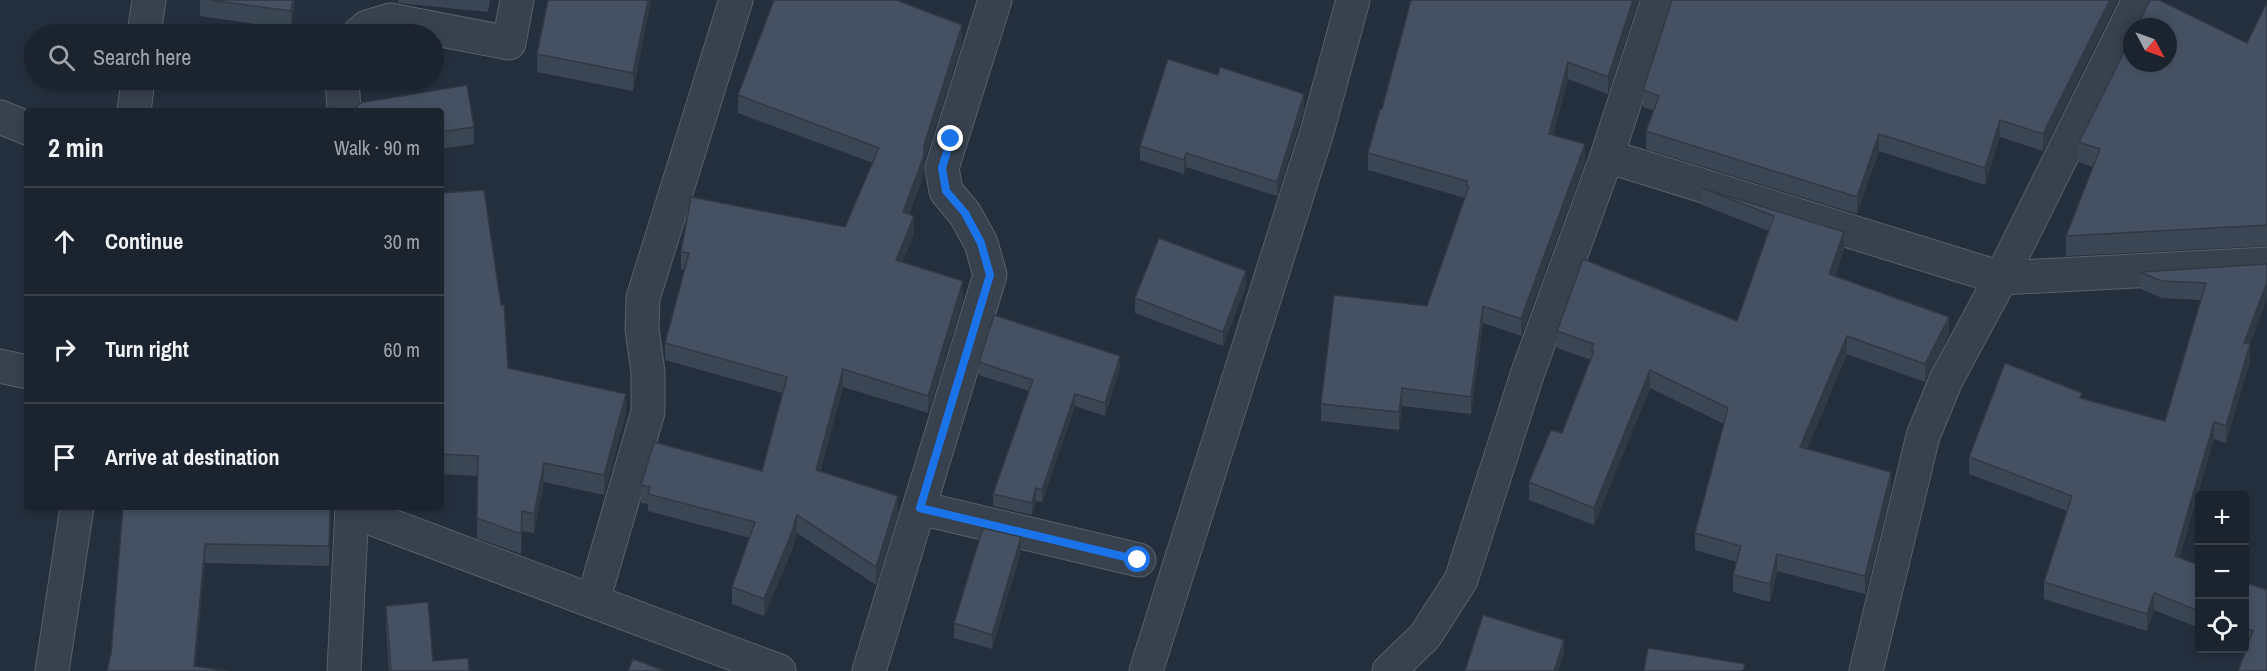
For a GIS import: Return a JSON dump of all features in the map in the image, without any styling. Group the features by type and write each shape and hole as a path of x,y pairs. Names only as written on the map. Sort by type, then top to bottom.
{"street":[{"path":"145,24 149,0"},
{"path":"444,31 508,43 517,0"},
{"path":"593,601 648,412 648,372 642,329 643,298 736,0"},
{"path":"869,671 990,275 981,243 965,213 946,191 942,168 995,0"},
{"path":"1146,671 1317,132 1353,0"},
{"path":"1389,671 1425,636 1461,580 1528,372 1607,156 1658,0"},
{"path":"1866,671 1923,436 1946,380 2001,279 2139,0"},
{"path":"377,24 390,20 411,24"},
{"path":"134,108 137,90"},
{"path":"343,90 344,108"},
{"path":"0,117 24,127"},
{"path":"1607,156 2001,279 2267,264"},
{"path":"0,366 24,371"},
{"path":"920,508 1138,560"},
{"path":"52,671 77,510"},
{"path":"344,671 352,510"},
{"path":"355,510 779,671"}],"building":[{"path":"210,0 293,0 291,11"},
{"path":"548,0 648,0 633,73 537,54"},
{"path":"774,0 896,0 962,25 924,145 924,156 903,212 914,216 896,260 963,281 928,396 843,369 816,470 898,496 876,567 797,515 764,599 732,587 755,522 648,494 650,487 641,485 654,442 762,471 787,377 665,343 689,253 681,252 691,197 845,227 879,148 738,95"},
{"path":"1411,0 1633,0 1608,77 1568,62 1549,134 1585,144 1521,319 1483,306 1471,397 1402,388 1399,412 1321,404 1334,295 1427,306 1469,186 1466,185 1467,181 1368,153"},
{"path":"1672,0 2110,0 2043,134 2000,120 1985,168 1879,134 1857,197 1646,131 1659,96 1643,90"},
{"path":"2150,0 2159,0 2247,43 2267,2 2267,225 2066,236 2100,149 2079,142 2123,54 2123,72 2177,72 2177,18 2141,18"},
{"path":"1168,59 1218,75 1220,67 1304,94 1277,182 1186,153 1184,160 1140,146"},
{"path":"467,85 474,127 444,132 444,108 356,108 360,103"},
{"path":"1702,188 1844,232 1829,274 1949,317 1925,364 1847,336 1800,447 1891,472 1865,576 1777,554 1770,584 1733,575 1741,546 1695,533 1728,408 1650,370 1594,508 1529,482 1551,430 1562,433 1594,351 1591,350 1594,344 1557,331 1583,259 1737,321 1774,216"},
{"path":"484,190 501,305 504,305 508,368 626,394 604,475 544,463 534,514 522,511 521,534 477,518 478,456 444,454 444,193"},
{"path":"1159,238 1246,271 1223,332 1135,298"},
{"path":"2267,264 2267,282 2244,343 2250,344 2226,426 2214,422 2175,556 2195,564 2195,609 2154,593 2147,614 2044,582 2072,496 1969,457 2005,363 2082,393 2080,398 2165,421 2206,283 2162,281 2140,272"},
{"path":"994,315 1120,356 1105,403 1075,394 1042,490 1036,488 1032,503 993,494 1033,380 979,362"},
{"path":"123,510 330,510 329,546 205,544 194,666 228,671 107,671 111,654"},
{"path":"983,528 1021,537 992,635 954,623"},
{"path":"2249,584 2267,590 2267,671 2238,671 2245,653 2249,653 2249,642 2253,631 2249,629"},
{"path":"428,602 433,661 468,658 469,671 391,671 386,606"},
{"path":"1483,615 1564,640 1554,671 1465,671"},
{"path":"1648,648 1745,664 1743,671 1644,671"},
{"path":"633,659 665,671 628,671"}],"route":[{"path":"951,139 942,168 946,191 965,213 981,243 990,275 920,508 1138,560"}]}
